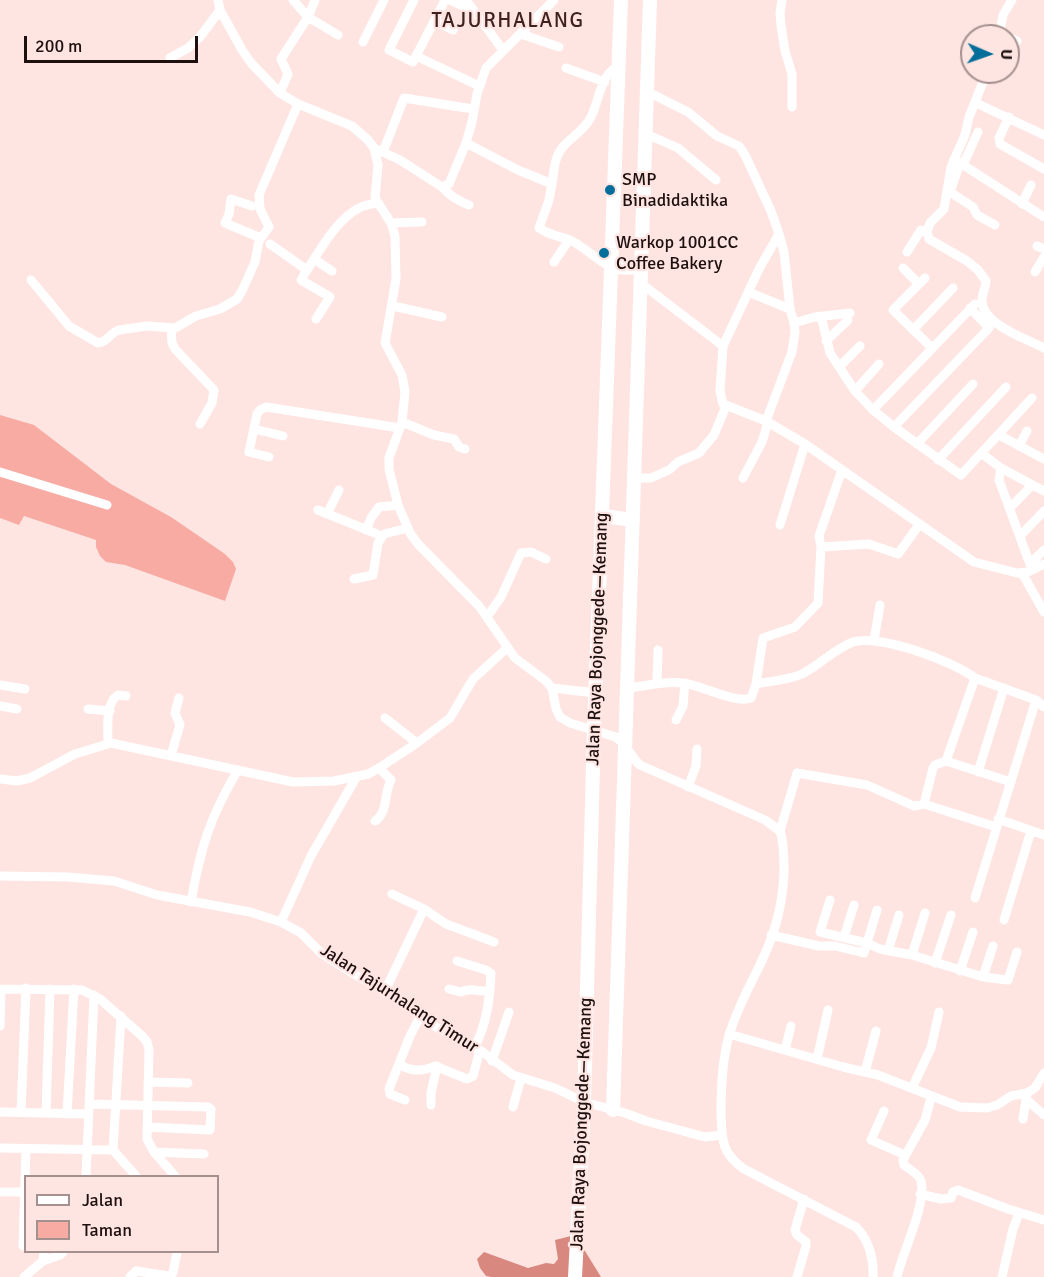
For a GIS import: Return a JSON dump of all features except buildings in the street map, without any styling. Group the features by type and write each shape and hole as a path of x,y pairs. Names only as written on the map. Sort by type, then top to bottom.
{"highway":[{"name":"Jalan Raya Bojonggede—Kemang","path":"576,1277 584,1102 594,729 621,0"},
{"name":"Jalan Raya Bojonggede—Kemang","path":"613,1110 650,0"},
{"path":"611,267 641,268"},
{"path":"603,516 633,520"}],"street":[{"path":"293,0 308,17 338,35"},
{"path":"280,93 288,77 281,59 308,17 315,0"},
{"path":"363,42 384,0"},
{"path":"414,0 388,50 413,62 445,0"},
{"path":"450,0 466,4 502,50"},
{"path":"442,187 449,184 466,142 484,71 502,50 554,0"},
{"path":"782,0 781,25 792,74 792,106"},
{"path":"1004,24 1003,15 1012,0"},
{"path":"170,57 188,48 200,38 217,3"},
{"path":"217,3 252,64 280,93 298,104 352,126 379,150 442,187 458,201 469,205"},
{"path":"434,21 453,30"},
{"path":"521,34 559,47"},
{"path":"416,56 475,84"},
{"path":"611,267 598,261 569,240 554,237 538,228 547,208 558,154 585,127 593,114 609,71 619,67"},
{"path":"566,68 605,82"},
{"path":"983,84 950,192 973,207 976,215 995,225"},
{"path":"648,92 688,112 717,136 738,146 751,167 771,211 784,252 795,333 792,352 762,442 743,478"},
{"path":"473,109 404,98 379,150 374,192 377,203 391,222 395,236 396,258 393,306 386,344 404,380 406,397 401,425 389,463 398,505 418,544 479,606 516,658 552,688 560,717 570,723 616,737 640,765 765,820 780,831"},
{"path":"976,103 1044,135"},
{"path":"31,280 69,326 98,343 108,340 116,330 147,326 179,327 196,316 220,309 237,298 255,262 258,245 265,241 269,228 260,209 260,191 298,104"},
{"path":"1009,117 999,138 1000,144 1044,169"},
{"path":"978,132 948,175 944,209 930,223 927,232 929,239 978,270 986,281 982,298 983,306 994,321 1044,348"},
{"path":"646,134 678,148 717,180"},
{"path":"466,142 518,170 552,184"},
{"path":"959,162 1044,216"},
{"path":"1022,204 1031,185"},
{"path":"252,206 231,199 225,224 265,241 307,270"},
{"path":"316,319 330,297 301,280 329,235 357,208 377,203"},
{"path":"391,222 422,222"},
{"path":"907,252 921,230 927,232"},
{"path":"779,234 723,346 720,391 726,406 767,422 805,444 974,562 1022,573 1044,564"},
{"path":"554,262 569,240"},
{"path":"1035,272 1044,257"},
{"path":"314,259 332,272"},
{"path":"903,268 922,281 893,310 932,348"},
{"path":"642,284 723,346"},
{"path":"913,330 953,288"},
{"path":"748,292 790,309"},
{"path":"393,306 442,317"},
{"path":"873,410 972,306 989,328 894,427"},
{"path":"794,323 821,316 849,316 826,341"},
{"path":"821,316 830,353 855,392 894,427 961,475 1032,398"},
{"path":"171,328 172,343 176,349 214,390 212,403 200,424"},
{"path":"840,366 860,346"},
{"path":"855,392 879,364"},
{"path":"916,444 973,384"},
{"path":"938,460 1006,387"},
{"path":"635,478 651,478 699,453 714,435 726,406"},
{"path":"269,457 249,452 257,414 266,407 401,425 454,439 459,447 465,449"},
{"path":"254,429 283,436"},
{"path":"1019,446 1027,431"},
{"path":"999,435 1043,457"},
{"path":"780,525 805,444"},
{"path":"981,453 1001,468 1044,491"},
{"path":"1001,468 999,480 1031,565 1044,550"},
{"path":"626,688 657,683 685,683 746,699 751,698 756,684 761,645 765,636 798,626 818,603 821,547 819,536 842,470"},
{"path":"0,472 107,505"},
{"path":"1010,508 1032,485"},
{"path":"339,490 322,512 377,534"},
{"path":"366,530 379,507 398,505"},
{"path":"1021,535 1044,511"},
{"path":"821,547 869,544 898,554 918,525"},
{"path":"354,579 374,575 378,543 384,534 408,528"},
{"path":"487,617 501,597 521,553 531,552 546,559"},
{"path":"1022,573 1044,612"},
{"path":"874,640 880,605"},
{"path":"756,684 799,675 845,645 856,641 874,640 927,655 975,678 1041,702 997,823 975,898"},
{"path":"0,779 17,781 30,778 75,754 108,743 305,783 334,781 357,776 380,768 450,718 473,679 507,648"},
{"path":"657,683 658,650"},
{"path":"946,761 975,678"},
{"path":"675,720 683,706 685,683"},
{"path":"0,685 25,689"},
{"path":"552,688 596,693"},
{"path":"978,772 1004,688"},
{"path":"108,743 110,711 115,696 120,694 126,696"},
{"path":"171,755 180,725 175,713 179,698"},
{"path":"0,706 17,709"},
{"path":"88,709 110,711"},
{"path":"385,718 417,743"},
{"path":"688,787 696,766 697,748"},
{"path":"924,804 935,765 946,761 1011,782"},
{"path":"375,820 380,818 384,809 386,792 391,780 380,768"},
{"path":"191,902 209,825 238,770"},
{"path":"873,1277 868,1246 861,1232 850,1222 736,1164 727,1154 722,1135 722,1075 729,1034 771,935 783,887 783,851 780,831 797,773 867,785 914,806 924,804 1044,835"},
{"path":"281,922 311,856 357,776"},
{"path":"1004,920 1031,831"},
{"name":"Jalan Tajurhalang Timur","path":"0,876 68,877 114,881 157,895 250,912 281,922 302,933 327,957 420,1017 477,1049 513,1076 555,1088 584,1102 646,1121 705,1137 722,1135"},
{"path":"392,894 424,909 446,924 494,942"},
{"path":"830,900 820,932 888,951 912,955 983,977 1008,980 1017,952"},
{"path":"844,937 854,905"},
{"path":"384,993 424,909"},
{"path":"771,935 864,953 877,910"},
{"path":"912,955 925,913"},
{"path":"888,951 899,915"},
{"path":"935,963 951,915"},
{"path":"960,971 973,932"},
{"path":"983,977 993,946"},
{"path":"399,1064 412,1070 428,1070 436,1066 467,1079 471,1078 490,999 491,971 456,961"},
{"path":"21,1112 26,988"},
{"path":"449,989 460,992 468,988 483,992 490,990"},
{"path":"0,1026 1,989 74,989 94,995 121,1016 147,1042 147,1139 154,1152 174,1175"},
{"path":"46,1113 50,989"},
{"path":"67,1114 74,989"},
{"path":"86,1175 94,995"},
{"path":"817,1059 828,1010"},
{"path":"492,1061 509,1012"},
{"path":"912,1088 931,1048 939,1012"},
{"path":"121,1016 113,1150 135,1175"},
{"path":"405,1100 389,1092 410,1036 420,1017"},
{"path":"785,1050 791,1026"},
{"path":"865,1072 876,1031"},
{"path":"729,1034 865,1072 960,1107 987,1108 1011,1096 1026,1096 1044,1114"},
{"path":"432,1105 431,1092 436,1066"},
{"path":"1023,1119 1026,1096 1038,1085 1044,1073"},
{"path":"513,1107 521,1078"},
{"path":"148,1082 188,1083"},
{"path":"897,1277 918,1212 921,1181 904,1165 905,1155 925,1120 932,1098"},
{"path":"90,1104 208,1107 211,1109 210,1130 147,1127"},
{"path":"884,1111 871,1140 905,1155"},
{"path":"0,1112 89,1114"},
{"path":"0,1148 113,1150"},
{"path":"25,1175 26,1149"},
{"path":"154,1152 204,1154"},
{"path":"920,1194 945,1200 951,1198 953,1192 958,1190 1044,1220"},
{"path":"0,1191 24,1192 23,1246"},
{"path":"797,1277 806,1242 797,1235 795,1230 804,1199"},
{"path":"1002,1277 1019,1213"},
{"path":"24,1277 44,1256 62,1253"},
{"path":"130,1277 135,1271 169,1276 173,1273 177,1253"}],"green space":[{"path":"0,415 34,425 111,484 171,517 225,554 236,569 225,601 125,565 106,562 100,556 96,540 24,516 19,525 0,518"}],"shaded area":[{"path":"571,1236 576,1277 491,1277 486,1276 477,1259 484,1252 528,1268 546,1263 554,1264 558,1259 555,1240"},
{"path":"580,1246 585,1251 601,1277 579,1277"}],"place":[{"name":"SMP Binadidaktika","path":"610,190"},
{"name":"Warkop 1001CC Coffee Bakery","path":"604,253"}],"district":[{"name":"TAJURHALANG","path":"508,21"}]}
